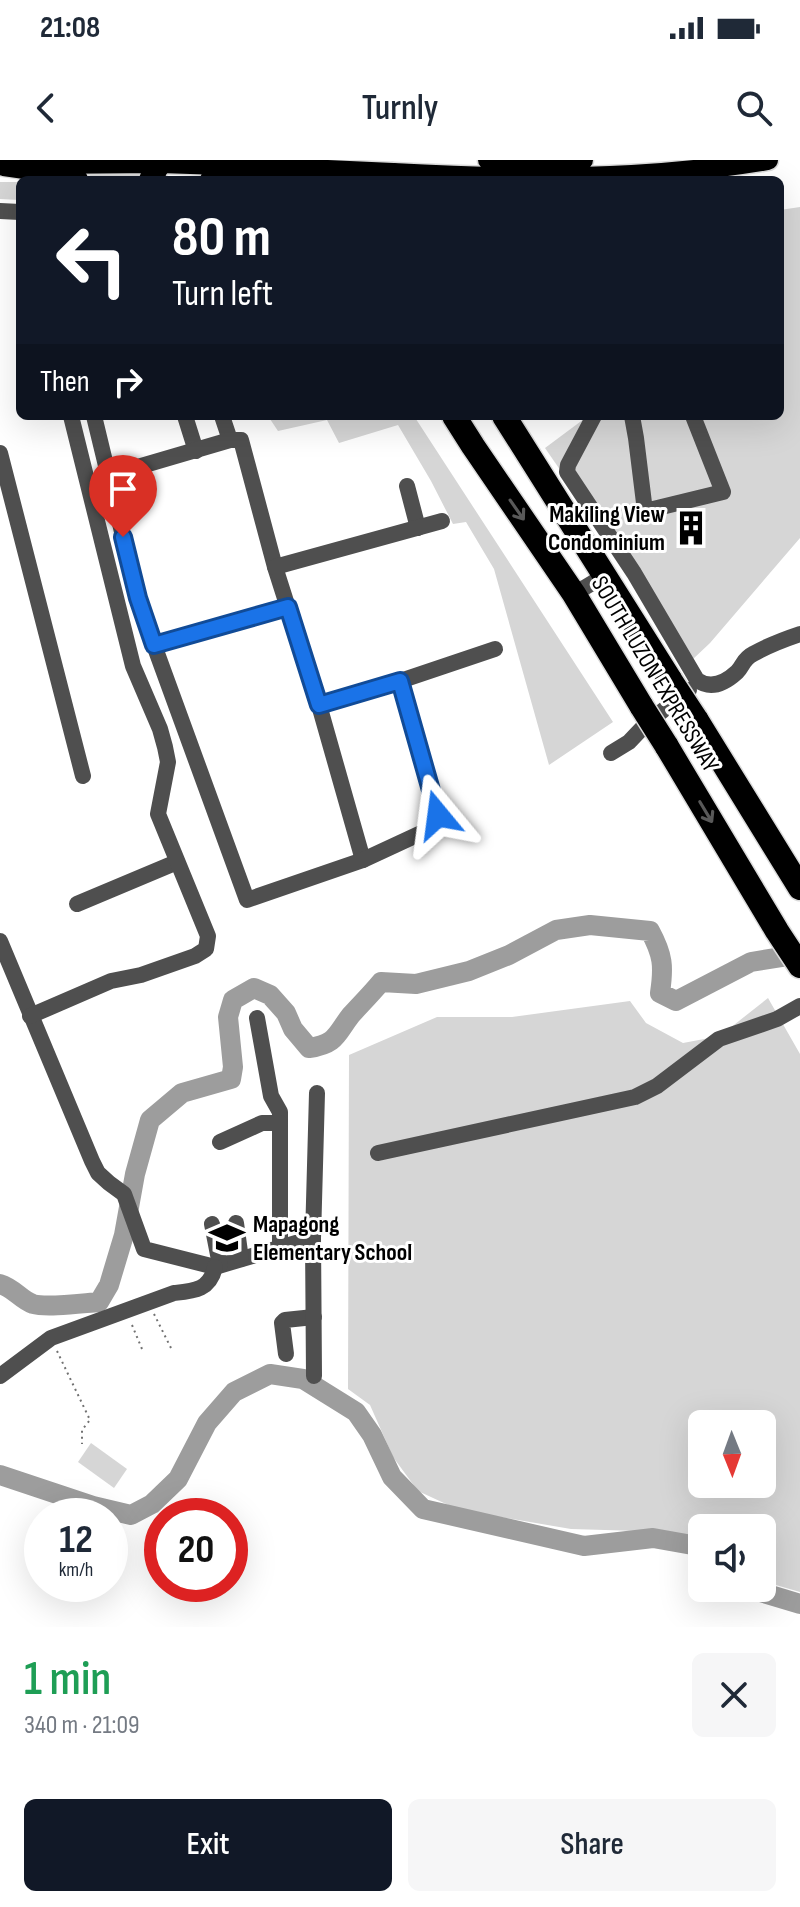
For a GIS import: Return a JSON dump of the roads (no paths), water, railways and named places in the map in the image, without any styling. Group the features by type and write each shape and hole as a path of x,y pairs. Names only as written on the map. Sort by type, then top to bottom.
{"highway":[{"path":"2,164 63,176"},
{"path":"227,176 262,167"},
{"name":"SOUTH LUZON EXPRESSWAY","path":"455,420 574,594 800,966"},
{"name":"SOUTH LUZON EXPRESSWAY","path":"506,420 800,888"}],"main road":[{"path":"488,160 519,165 648,166 687,172 737,172 768,160"},
{"path":"470,176 519,165 583,160"},
{"path":"2,164 160,171 232,164 434,176"}],"street":[{"path":"30,1016 111,981 141,975 195,956 206,949 208,936 158,814 168,762 165,747 133,666 72,420"},
{"path":"95,420 138,598 247,900 363,860 432,828 438,815 400,681"},
{"path":"186,420 196,451"},
{"path":"223,420 230,440"},
{"path":"592,420 567,472 634,573 700,682 721,684 739,670 743,661 752,654 800,634"},
{"path":"633,420 645,511 723,492 695,420"},
{"path":"107,476 230,440 241,440 275,567 319,705 363,860"},
{"path":"0,453 83,776"},
{"path":"407,486 418,528"},
{"path":"275,567 442,521"},
{"path":"574,594 604,576"},
{"path":"154,645 288,607"},
{"path":"319,705 495,649"},
{"path":"611,753 629,742 647,723 700,682"},
{"path":"77,904 177,862"},
{"path":"0,941 98,1173 124,1194 144,1249 218,1266 313,1238"},
{"path":"378,1153 635,1097 657,1086 719,1039 777,1019 800,1006"},
{"path":"257,1018 271,1096 280,1112 280,1248"},
{"path":"314,1376 313,1238 317,1093"},
{"path":"220,1142 262,1123 280,1123"},
{"path":"236,1223 241,1259"},
{"path":"0,1376 51,1338 174,1293 192,1291 205,1285 218,1266 212,1224"},
{"path":"286,1354 282,1323 314,1317"}],"waterway":[{"path":"0,1284 33,1304 99,1302 109,1285 124,1235 135,1174 150,1120 182,1093 231,1079 233,1067 228,1017 233,1000 254,988 270,995 309,1048 325,1044 335,1037 381,982 416,984 469,971 509,955 556,930 590,925 650,931 661,961 660,993 676,1001 751,962 800,954"},
{"path":"0,1475 93,1506 131,1515 152,1504 178,1479 207,1423 234,1392 270,1374 303,1379 356,1412 372,1435 392,1477 423,1509 584,1546 653,1538 688,1544"},
{"path":"776,1597 800,1604"}],"place":[{"name":"Makiling View Condominium","path":"691,528"},
{"name":"Mapagong Elementary School","path":"227,1238"}]}
